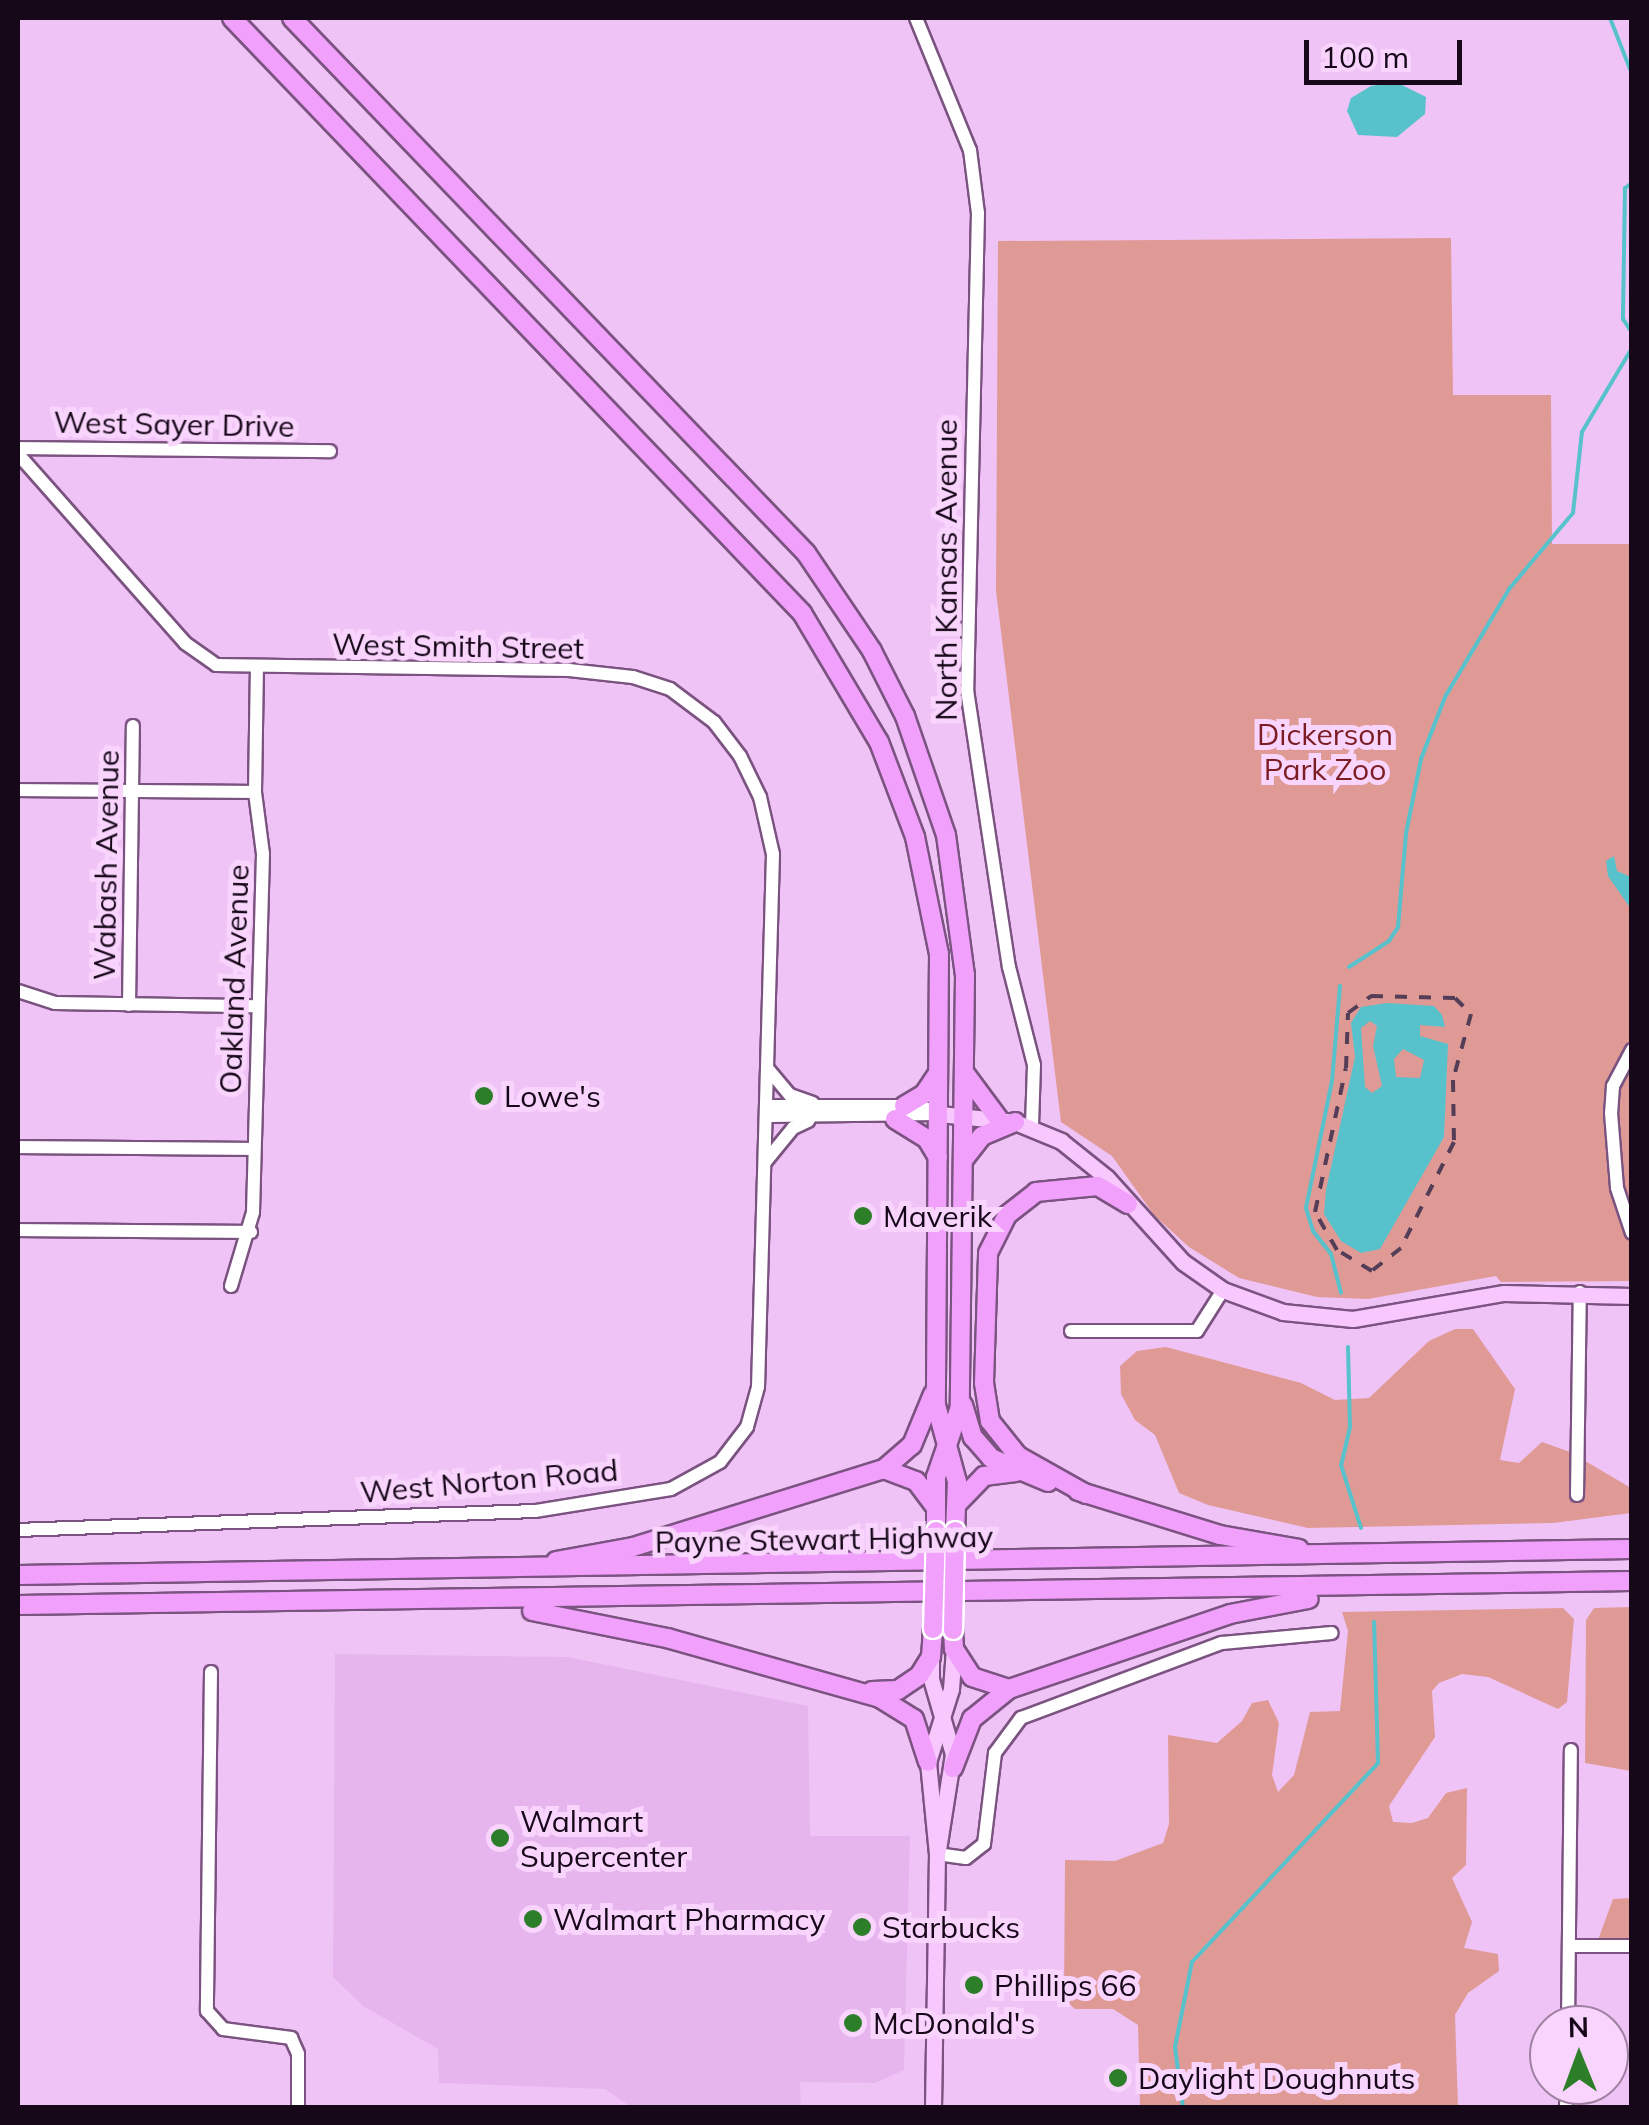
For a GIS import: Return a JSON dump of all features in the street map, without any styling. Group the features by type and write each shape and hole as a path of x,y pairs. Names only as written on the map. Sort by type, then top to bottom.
{"highway":[{"path":"232,18 802,613 868,720 914,837 939,954 938,1418 958,1504"},
{"path":"292,18 806,554 855,626 905,716 946,835 963,942 966,1075 960,1395 948,1448 937,1470 935,1506"},
{"path":"938,1157 899,1112 924,1094 940,1068"},
{"path":"964,1160 982,1136 1015,1122 966,1075"},
{"path":"1086,1494 1018,1456 990,1421 984,1383 988,1253 1007,1215 1036,1192 1098,1186 1128,1204"},
{"path":"486,1572 633,1547 884,1469 912,1445 938,1383"},
{"path":"960,1395 979,1446 1017,1472 1243,1541 1364,1557"},
{"path":"884,1469 916,1481 935,1506 945,1532 953,1639 972,1677 1009,1689"},
{"path":"857,1689 904,1687 931,1656 945,1532 958,1504 984,1476 1017,1472"},
{"name":"Payne Stewart Highway","path":"18,1575 486,1572 1632,1549"},
{"name":"Payne Stewart Highway","path":"18,1605 482,1603 1632,1581"},
{"path":"953,1768 972,1719 1009,1689 1230,1614 1378,1588"},
{"path":"482,1603 594,1620 857,1689 910,1715 928,1762"}],"main road":[{"path":"940,1114 1015,1122 1085,1156 1170,1252 1223,1290 1282,1312 1353,1319 1504,1293 1632,1296"},
{"path":"933,2108 937,1854 928,1762 953,1639"},
{"path":"931,1656 953,1768 937,1854"}],"street":[{"name":"North Kansas Avenue","path":"916,18 970,150 978,213 966,667 1009,967 1034,1065 1015,1122"},
{"name":"West Sayer Drive","path":"18,451 330,451"},
{"name":"West Smith Street","path":"18,451 192,651 216,665 257,670 569,670 658,684"},
{"name":"Oakland Avenue","path":"230,1286 251,1232 263,854 255,792 257,670"},
{"name":"West Norton Road","path":"18,1530 501,1514 650,1494 702,1477 736,1445 756,1398 773,854 765,812 722,731 658,684"},
{"name":"Wabash Avenue","path":"129,1005 134,726"},
{"path":"18,790 255,792"},
{"path":"18,991 56,1003 257,1006"},
{"path":"1632,1050 1613,1086 1617,1188 1632,1233"},
{"path":"768,1068 790,1096 825,1107"},
{"path":"767,1110 825,1107 940,1114"},
{"path":"767,1110 810,1120 899,1112"},
{"path":"766,1161 792,1128 810,1120"},
{"path":"18,1147 254,1149"},
{"path":"18,1230 251,1232"},
{"path":"1070,1331 1197,1331 1223,1290"},
{"path":"1577,1495 1580,1292"},
{"path":"937,1854 966,1858 982,1848 994,1753 1022,1718 1222,1642 1332,1634"},
{"path":"211,1672 205,2001 213,2024 222,2029 290,2038 298,2054 298,2108"},
{"path":"1568,2005 1571,1750"},
{"path":"1569,1946 1632,1946"}],"shaded area":[{"path":"1396,82 1426,97 1425,114 1397,137 1358,135 1347,111 1351,98 1371,86"},
{"path":"1614,856 1617,871 1631,877 1631,909 1608,876 1606,861"},
{"path":"1387,1003 1434,1006 1445,1027 1420,1025 1420,1036 1448,1044 1444,1137 1380,1249 1361,1253 1341,1241 1324,1214 1355,1057 1351,1023 1361,1007","holes":["1370,1021 1377,1026 1373,1046 1382,1086 1372,1093 1365,1087 1361,1028","1403,1049 1424,1060 1420,1078 1396,1077 1394,1059"]},
{"path":"335,1654 568,1657 808,1706 810,1836 910,1836 904,2070 875,2083 800,2082 801,2108 631,2107 605,2089 439,2083 438,2049 363,2006 333,1977"}],"green space":[{"name":"Dickerson Park Zoo","path":"1451,238 1453,395 1551,395 1552,544 1631,544 1632,1041 1625,1052 1626,1074 1632,1066 1631,1281 1501,1282 1496,1276 1368,1299 1317,1297 1239,1278 1189,1247 1154,1215 1112,1156 1061,1122 996,591 998,241"},
{"path":"1455,1329 1473,1329 1515,1389 1500,1460 1519,1463 1542,1442 1570,1452 1631,1488 1631,1513 1553,1523 1308,1528 1208,1505 1179,1493 1155,1435 1135,1420 1121,1394 1120,1366 1137,1351 1166,1347 1301,1383 1335,1400 1369,1398 1429,1341"},
{"path":"1632,1607 1631,1771 1585,1763 1586,1620 1594,1608"},
{"path":"1563,1608 1574,1619 1567,1702 1558,1709 1488,1677 1462,1674 1439,1683 1432,1691 1435,1737 1389,1806 1393,1822 1412,1823 1428,1818 1446,1793 1467,1788 1466,1865 1452,1878 1472,1922 1464,1948 1498,1954 1499,1971 1468,1993 1455,2015 1458,2107 1140,2107 1138,2025 1113,2009 1075,2009 1064,1999 1065,1860 1115,1861 1163,1843 1169,1824 1168,1735 1217,1743 1242,1721 1252,1703 1268,1700 1279,1723 1272,1775 1278,1792 1294,1775 1310,1712 1340,1711 1348,1631 1342,1612"},
{"path":"1631,1898 1631,1940 1598,1940 1613,1899"}],"waterway":[{"path":"1610,18 1632,74"},
{"path":"1632,183 1625,188 1623,319 1632,333"},
{"path":"1349,967 1389,941 1398,927 1406,833 1421,759 1445,697 1509,589 1573,513 1582,432 1632,348"},
{"path":"1340,986 1332,1081 1306,1208 1313,1231 1331,1254 1341,1293"},
{"path":"1348,1347 1350,1427 1341,1465 1361,1528"},
{"path":"1183,2108 1175,2047 1192,1962 1378,1763 1374,1622"}],"railway":[{"path":"1371,996 1455,998 1471,1014 1453,1080 1454,1142 1401,1248 1372,1271 1337,1250 1315,1212 1346,1068 1348,1013 1371,996"}],"place":[{"name":"Lowe's","path":"484,1096"},
{"name":"Maverik","path":"863,1216"},
{"name":"Walmart Supercenter","path":"500,1838"},
{"name":"Walmart Pharmacy","path":"533,1919"},
{"name":"Starbucks","path":"862,1927"},
{"name":"Phillips 66","path":"974,1985"},
{"name":"McDonald's","path":"853,2023"},
{"name":"Daylight Doughnuts","path":"1118,2078"}]}
